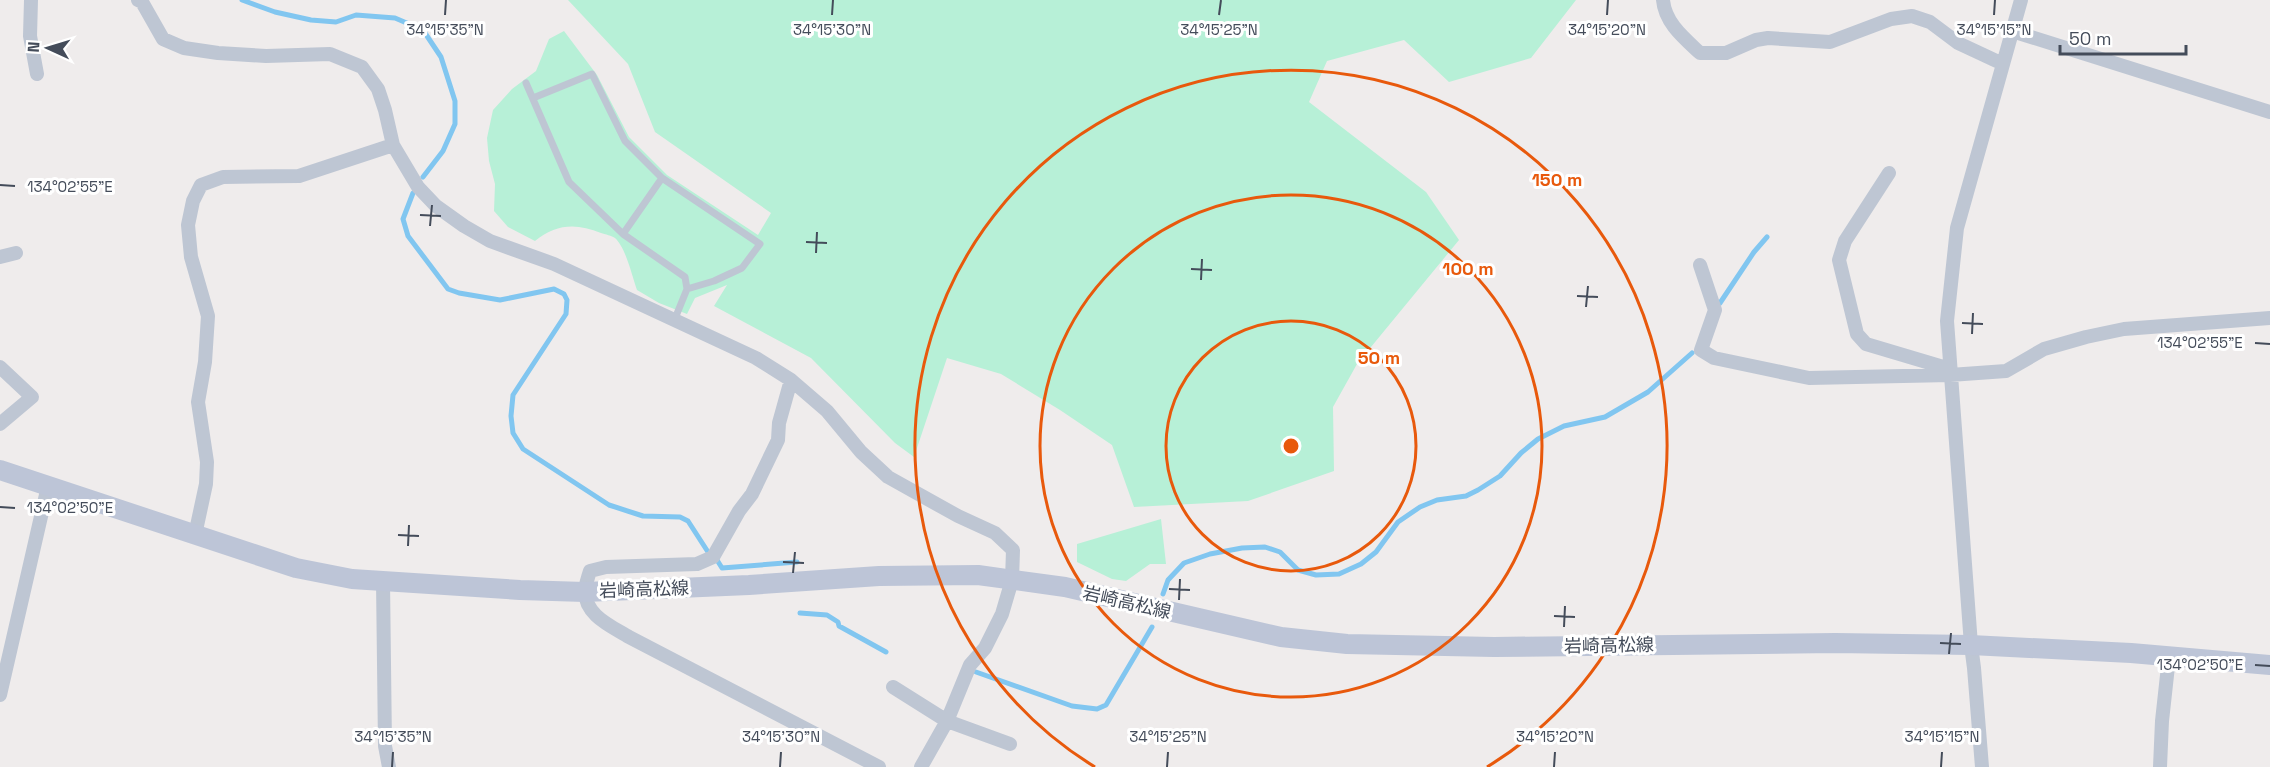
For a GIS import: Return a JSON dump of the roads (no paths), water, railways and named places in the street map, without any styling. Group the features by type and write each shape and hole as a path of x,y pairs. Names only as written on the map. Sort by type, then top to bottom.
{"main road":[{"name":"岩崎高松線","path":"0,471 296,568 352,579 585,592 749,585 879,576 978,575 1065,587 1281,637 1347,644 1971,645 2270,665"}],"street":[{"path":"31,0 30,36 37,74"},
{"path":"138,0 142,2 163,39 184,48 266,56 330,54 362,67 378,89 393,145 418,187 436,206 490,241 554,264 756,358 791,380 827,411 861,452 888,477 958,516 995,533 1013,550 1012,580 1002,614 985,648 970,665 947,721 921,767"},
{"path":"1663,0 1666,14 1675,29 1700,53 1725,53 1756,40 1768,38 1830,42 1891,19 1912,16 1930,22 1958,43 2003,64"},
{"path":"1982,767 1947,321 1957,228 2021,0"},
{"path":"2012,31 2270,112"},
{"path":"195,535 206,484 207,462 198,402 205,362 208,316 191,256 188,225 193,201 201,185 223,177 299,176 393,145"},
{"path":"1889,173 1845,241 1839,260 1857,334 1866,344 1950,372"},
{"path":"0,256 16,253"},
{"path":"1700,265 1714,310 1701,350 1714,358 1809,378 2006,371 2044,349 2124,329 2270,318"},
{"path":"0,367 32,397 0,424"},
{"path":"791,380 779,423 778,441 752,494 739,511 713,556 697,564 606,567 590,571 585,592 597,618 629,637 879,767"},
{"path":"0,695 48,486"},
{"path":"383,581 385,746 389,767"},
{"path":"2160,767 2169,657"},
{"path":"893,687 947,721 1010,744"}],"lane":[{"path":"532,98 592,74 625,141 662,178 760,244 742,268 687,290"},
{"path":"526,82 568,182 623,234 685,278 687,290 674,321"},
{"path":"623,234 662,178"}],"waterway":[{"path":"242,0 275,12 311,20 336,22 356,15 395,18 423,30 441,57 455,101 455,124 443,151 423,177"},
{"path":"413,193 403,219 408,236 448,289 500,300 554,289 564,294 567,300 566,314 513,395 511,416 513,433 523,449 609,505 643,516 680,517 688,521 708,552"},
{"path":"1720,303 1754,252 1767,237"},
{"path":"1163,594 1168,580 1184,563 1210,554 1242,548 1265,547 1280,552 1298,570 1316,575 1339,574 1361,564 1376,552 1398,522 1420,507 1437,500 1466,496 1478,490 1500,476 1521,453 1538,439 1564,426 1605,417 1648,392 1692,353"},
{"path":"717,560 722,568 797,562"},
{"path":"800,613 827,615 838,622 839,626 886,652"},
{"path":"976,672 1072,706 1097,709 1106,705 1152,627"}]}
